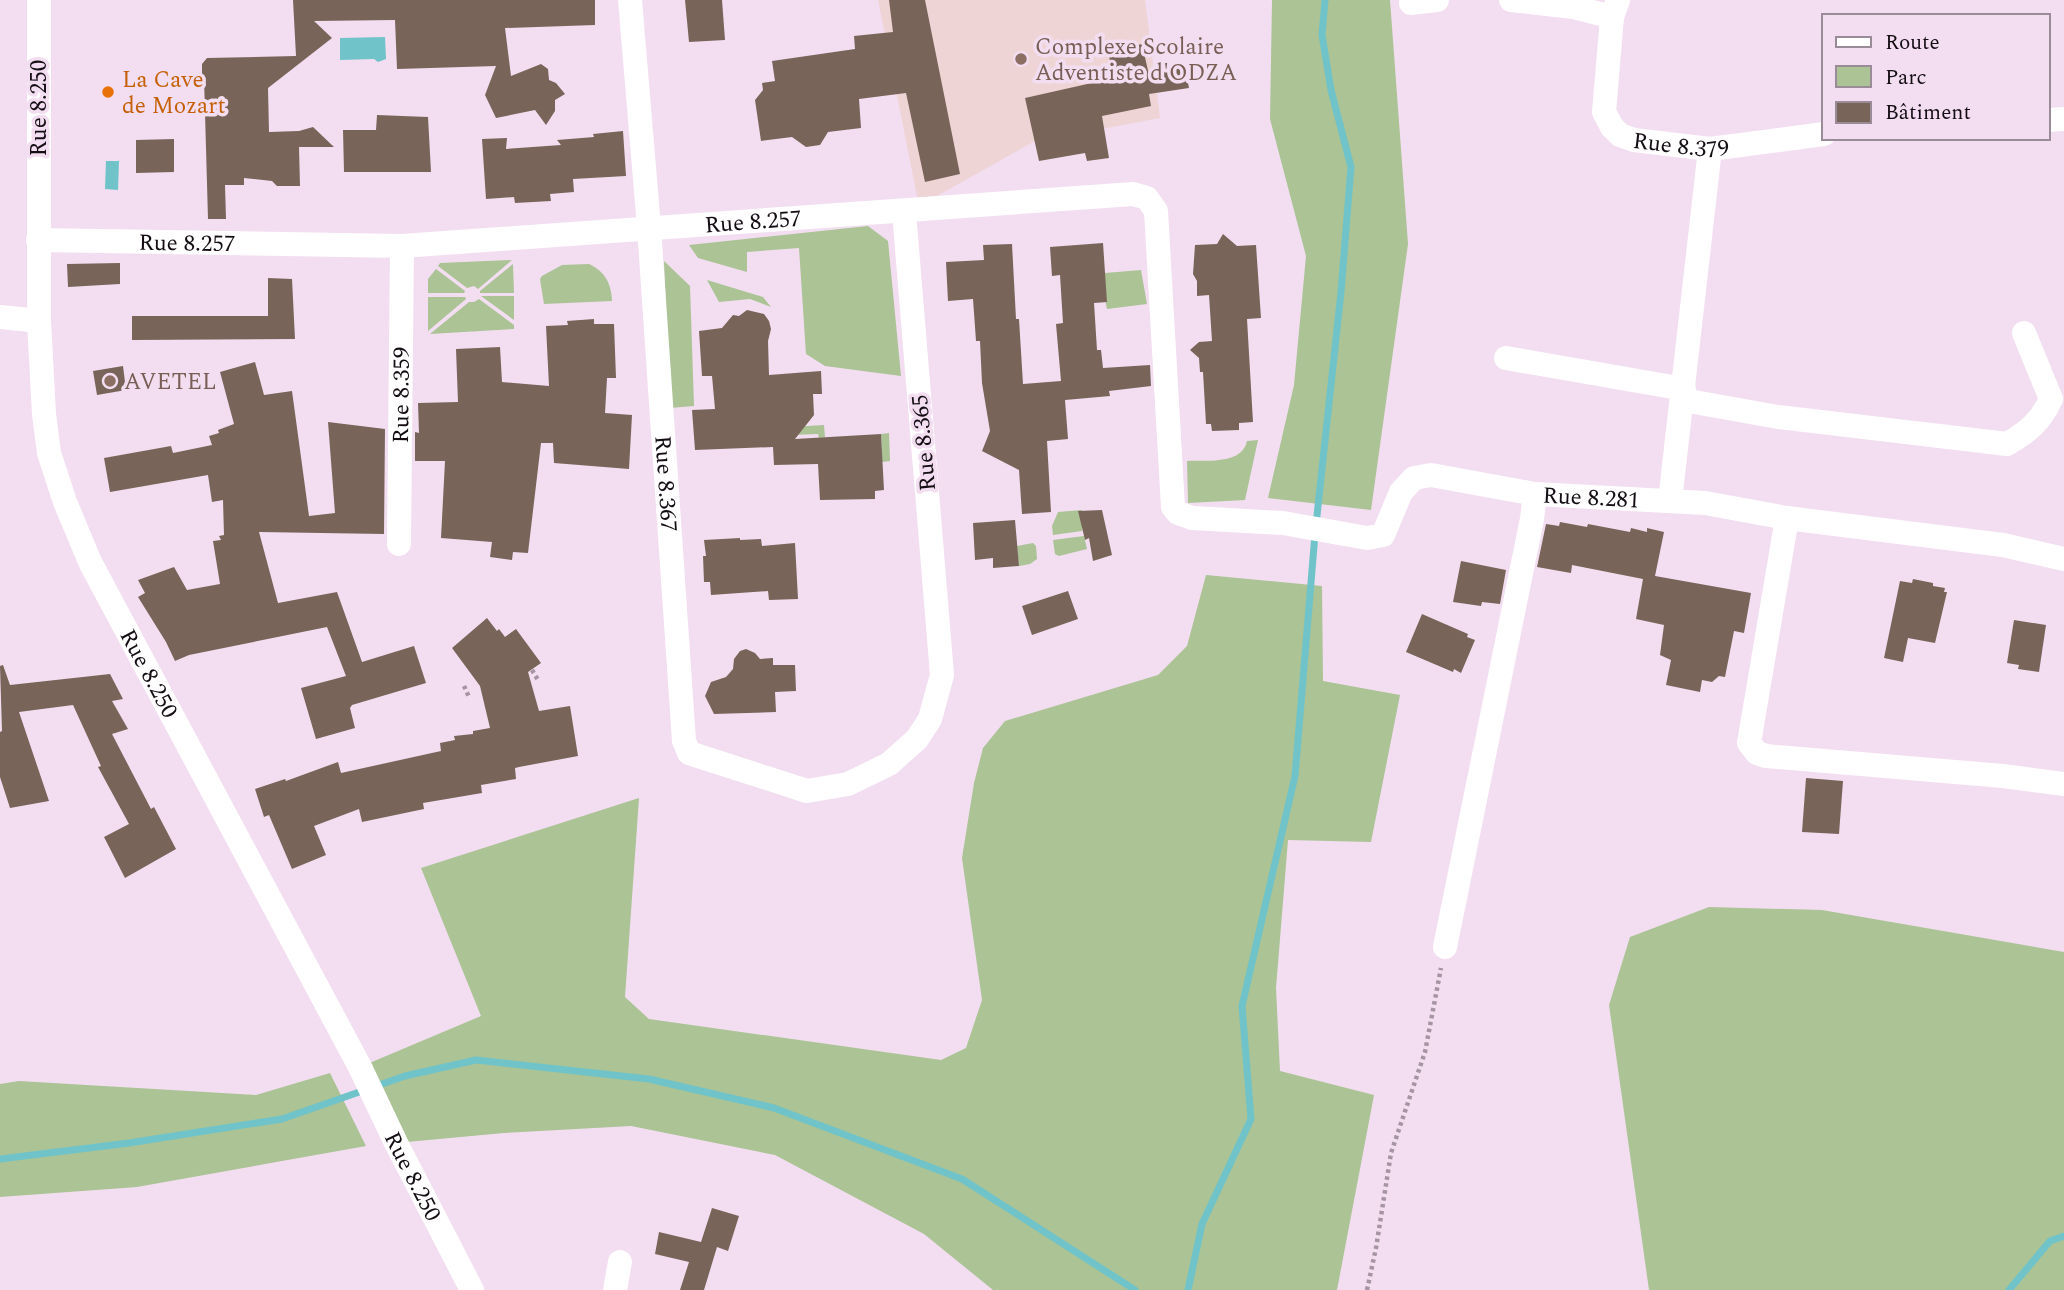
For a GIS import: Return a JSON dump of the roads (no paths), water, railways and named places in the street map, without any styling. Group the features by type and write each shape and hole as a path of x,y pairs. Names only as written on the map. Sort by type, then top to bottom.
{"street":[{"name":"Rue 8.250","path":"39,0 39,321 49,453 65,502 90,562 360,1067 472,1290"},
{"name":"Rue 8.367","path":"630,0 649,227 684,741"},
{"path":"1411,3 1437,0"},
{"path":"1511,0 1615,8"},
{"name":"Rue 8.379","path":"1615,8 1604,113 1620,135 1634,140 1710,149 1822,134"},
{"path":"1670,501 1710,149"},
{"name":"Rue 8.257","path":"38,240 402,246 1133,194 1147,198 1156,211 1173,507 1178,513 1192,518 1283,523 1367,538 1383,535 1401,492 1414,478 1431,475 1535,494"},
{"name":"Rue 8.365","path":"684,741 689,753 807,791 848,784 889,764 917,739 930,719 942,675 904,212"},
{"name":"Rue 8.359","path":"398,544 402,246"},
{"path":"0,317 39,321"},
{"path":"1506,358 1684,394 1778,417 2007,444 2028,432 2043,416 2051,399 2024,332"},
{"name":"Rue 8.281","path":"1445,947 1535,494 1705,503 1787,518 2003,545 2064,559"},
{"path":"1787,518 1749,743 1757,753 2064,784"},
{"path":"615,1290 620,1262"}],"water":[{"path":"385,37 386,59 378,62 374,59 340,60 340,38"},
{"path":"106,161 119,161 118,190 105,189"}],"waterway":[{"path":"1188,1290 1202,1224 1251,1119 1242,1006 1295,776 1315,534 1341,292 1351,167 1331,90 1322,35 1325,0"},
{"path":"0,1159 129,1143 282,1119 405,1076 476,1060 649,1079 774,1108 962,1179 1135,1290"},
{"path":"2009,1290 2050,1241 2064,1236"}],"place":[{"name":"Complexe Scolaire Adventiste d'ODZA","path":"1021,59"},
{"name":"La Cave de Mozart","path":"108,92"},
{"name":"AVETEL","path":"110,381"}]}
